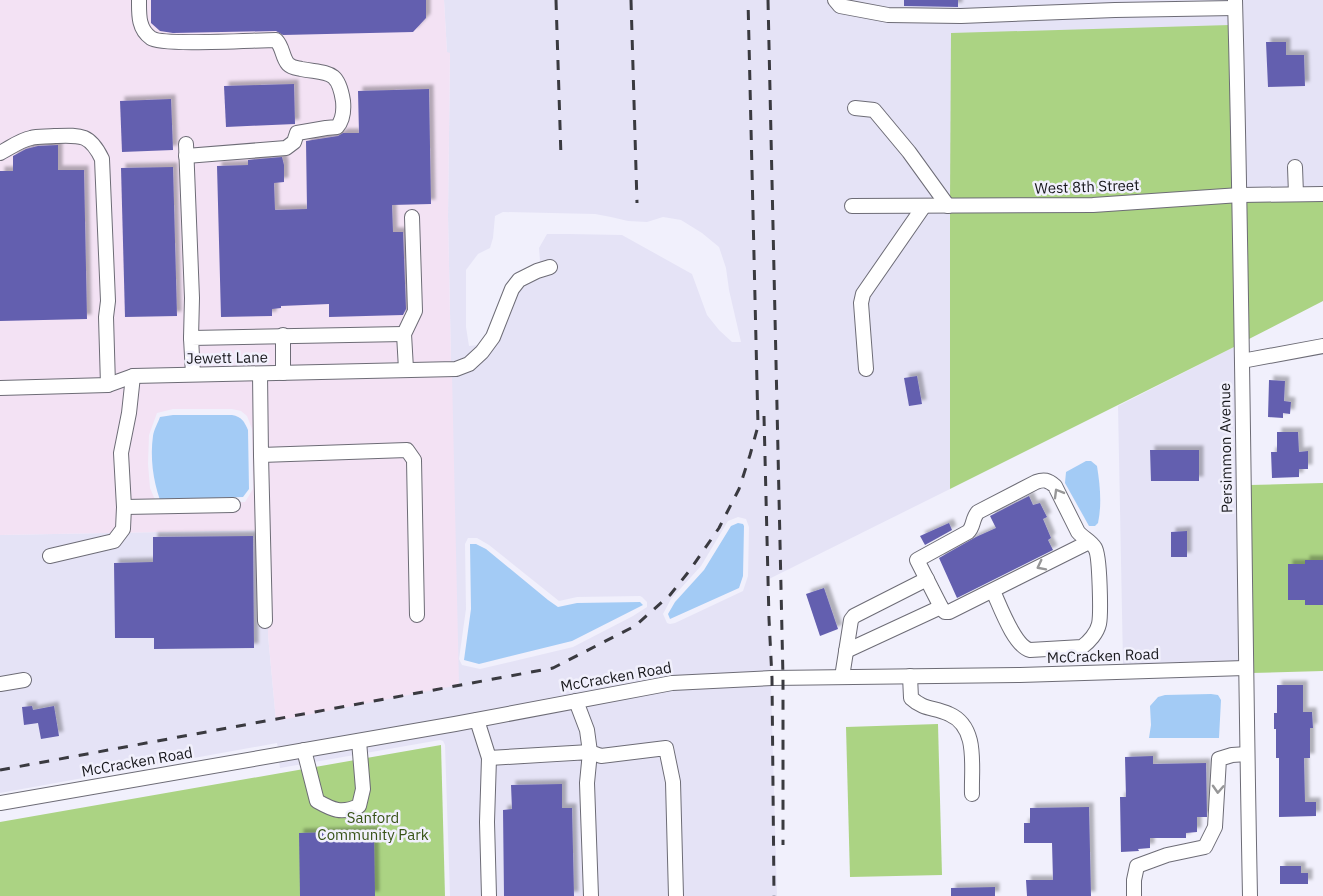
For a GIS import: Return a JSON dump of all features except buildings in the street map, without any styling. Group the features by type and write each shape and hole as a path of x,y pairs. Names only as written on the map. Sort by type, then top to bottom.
{"street":[{"path":"139,0 143,30 152,39 192,42 276,40 288,64 293,68 328,73 335,77 343,100 343,114 341,123 337,127 297,133 294,142 286,148 186,150 193,374"},
{"path":"835,0 840,6 888,15 961,16 1235,4"},
{"name":"Persimmon Avenue","path":"1235,4 1250,896"},
{"path":"855,108 874,110 909,152 948,206"},
{"path":"0,153 30,138 75,135 83,137 97,148 102,159 108,289 106,317 108,386"},
{"path":"1295,167 1296,194"},
{"name":"West 8th Street","path":"852,207 1093,205 1240,195 1323,194"},
{"path":"866,369 861,303 863,294 924,206"},
{"path":"406,369 404,334 416,311 412,217"},
{"name":"Jewett Lane","path":"0,388 108,386 133,376 456,369 470,364 493,337 512,289 519,280 550,267"},
{"path":"191,338 404,334"},
{"path":"283,335 283,373"},
{"path":"1242,362 1323,346"},
{"path":"260,374 265,621"},
{"path":"50,556 114,541 123,528 121,453 133,376"},
{"path":"261,455 407,450 414,460 417,615"},
{"path":"993,591 1017,639 1025,648 1030,650 1076,648 1085,644 1095,633 1100,621 1099,559 1095,547 1078,532 1055,486 1045,480 1040,480 978,512 971,530 917,560 941,607 945,612 949,612 1089,542"},
{"path":"124,507 233,505"},
{"path":"842,677 851,620 854,616 927,579"},
{"path":"846,651 941,607"},
{"path":"1069,648 1069,673"},
{"name":"McCracken Road","path":"0,803 477,720 672,683 717,680 1245,668"},
{"path":"910,676 911,698 919,705 958,719 967,730 971,742 972,794"},
{"path":"0,684 24,680"},
{"path":"576,701 587,730 590,752 587,783 591,896"},
{"path":"477,720 489,758 487,822 489,896"},
{"path":"304,750 317,801 333,810 352,809 359,806 363,789 359,741"},
{"path":"489,758 590,752 601,756 666,748 673,782 675,896"},
{"path":"1134,896 1137,866 1167,855 1205,847 1215,827 1219,759 1247,754"}],"shaded area":[{"path":"0,0 444,0 447,52 450,53 448,216 451,362 260,368 107,379 0,382"},
{"path":"444,0 1230,0 1230,25 950,200 846,201 847,213 950,212 950,489 769,579 771,672 671,677 454,718 278,748 277,743 0,793 0,535 269,530 268,635 276,721 452,375 461,375 461,363 451,362 448,216 450,53 447,53","holes":["503,212 595,214 628,221 647,222 663,217 681,220 719,247 726,268 741,342 732,342 707,315 692,274 622,235 547,234 539,248 540,261 504,304 488,337 478,345 469,346 466,327 466,270 478,254 490,248 495,216","738,517 746,519 749,527 748,576 743,591 675,623 667,623 663,614 671,599 701,566 728,521","468,538 477,538 489,545 559,601 577,597 640,596 647,602 647,607 573,647 480,669 462,665 459,659 466,609 465,544"]},
{"path":"1241,0 1323,0 1323,186 1246,189"},
{"path":"1236,346 1239,662 1123,665 1118,406"},
{"path":"452,375 459,685 276,721 268,635 269,530 0,535 0,395 108,392 134,383","holes":["173,409 241,411 247,416 252,429 253,489 245,502 160,505 156,502 150,488 148,464 149,435 157,413"]},
{"path":"771,685 777,896 450,896 445,745 443,741 280,768 279,761 672,690"}],"green space":[{"path":"1230,25 1235,189 1093,199 950,200 951,33"},
{"path":"1323,200 1323,301 1247,340 1246,201"},
{"path":"1235,202 1236,346 950,489 950,212 1093,212"},
{"path":"1323,483 1323,671 1251,673 1250,485"},
{"path":"938,724 942,875 850,877 846,727"},
{"name":"Sanford Community Park","path":"441,745 445,896 0,896 0,822"}],"water":[{"path":"232,415 242,420 248,430 249,489 243,497 160,500 153,468 153,436 160,417"},
{"path":"1086,461 1091,461 1097,466 1098,473 1100,509 1098,523 1095,526 1089,526 1065,483 1066,472"},
{"path":"738,523 744,526 743,576 739,588 670,619 668,614 675,602 704,570 731,526"},
{"path":"470,544 486,549 558,607 577,603 640,602 643,605 572,641 479,664 464,660 471,609"},
{"path":"1218,695 1221,700 1219,738 1149,738 1150,706 1158,697"}],"railway":[{"path":"556,0 561,157"},
{"path":"631,0 637,203"},
{"path":"0,770 553,668 635,626 670,595 719,528 739,489 758,426 748,0"},
{"path":"768,0 783,678 783,845"},
{"path":"764,416 772,678 774,896"}]}
